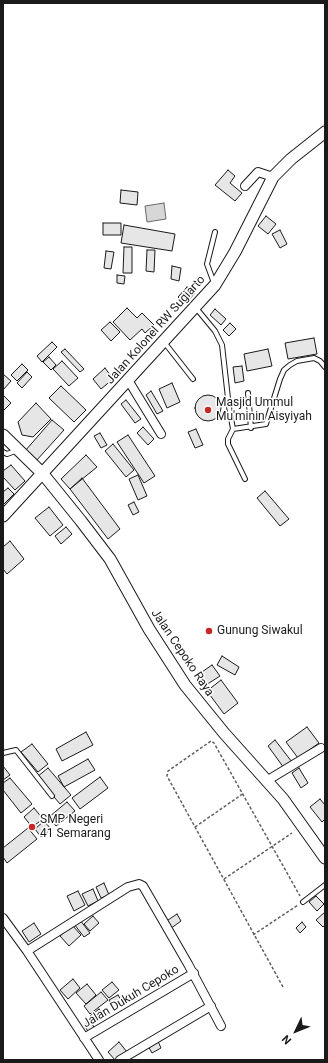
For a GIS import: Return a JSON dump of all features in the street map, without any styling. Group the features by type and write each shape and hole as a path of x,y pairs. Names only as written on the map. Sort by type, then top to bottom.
{"main road":[{"name":"Jalan Kolonel RW Sugiarto","path":"3,516 215,285 235,252 273,177 290,159 325,132"},
{"name":"Jalan Cepoko Raya","path":"3,435 43,474 110,559 149,629 185,684 224,733 268,780 294,813 325,858"}],"street":[{"path":"245,186 258,172 273,177"},
{"path":"128,380 161,434"},
{"path":"268,780 321,748"},
{"name":"Jalan Dukuh Cepoko","path":"27,950 128,887 139,884 143,886 194,973 84,1038"},
{"name":"Jalan Dukuh Cepoko","path":"3,918 27,950 99,1060"},
{"path":"194,973 220,1026"},
{"path":"120,1060 211,1006"}],"lane":[{"path":"215,232 206,264 215,285"},
{"path":"195,308 215,331 222,345 233,429 228,439 228,444 245,479"},
{"path":"164,342 193,380"},
{"path":"233,429 264,426 268,422 280,379 287,367 294,362 314,358 320,361 325,367"},
{"path":"248,393 251,428"},
{"path":"3,452 7,454 19,450"},
{"path":"3,753 16,750 52,796"},
{"path":"303,902 325,885"}],"path":[{"path":"253,935 303,902 244,793 214,743 211,741 168,771 167,776 253,935 283,987"},
{"path":"195,827 244,793"},
{"path":"224,879 292,833"}],"shaded area":[{"path":"164,203 166,219 147,222 145,206"}],"building":[{"path":"228,170 235,176 230,183 242,193 235,201 215,185"},
{"path":"121,190 138,192 137,205 120,203"},
{"path":"266,216 276,224 268,234 258,226"},
{"path":"103,223 121,223 121,235 103,235"},
{"path":"124,225 175,234 172,251 121,243"},
{"path":"280,230 287,244 280,248 272,234"},
{"path":"124,247 132,247 132,273 123,273"},
{"path":"147,250 155,250 154,272 146,271"},
{"path":"106,251 114,252 111,269 104,268"},
{"path":"172,266 181,268 179,281 171,279"},
{"path":"117,275 125,276 124,284 117,283"},
{"path":"187,287 195,293 185,304 178,297"},
{"path":"127,308 137,318 142,313 154,325 145,333 142,329 130,340 113,322"},
{"path":"215,309 226,319 221,325 210,315"},
{"path":"110,322 120,332 111,341 101,330"},
{"path":"230,323 236,329 229,336 223,330"},
{"path":"314,338 317,354 288,359 285,343"},
{"path":"52,342 57,347 42,362 37,356"},
{"path":"65,349 84,369 80,372 61,352"},
{"path":"268,349 272,366 247,371 244,354"},
{"path":"49,357 56,365 51,370 43,362"},
{"path":"62,361 78,378 69,386 53,369"},
{"path":"22,364 28,370 17,381 11,375"},
{"path":"242,366 244,381 235,383 233,367"},
{"path":"105,368 113,379 101,389 93,379"},
{"path":"27,372 32,377 22,388 17,383"},
{"path":"3,374 11,381 3,390"},
{"path":"172,383 180,402 167,408 159,389"},
{"path":"61,386 86,410 74,422 49,398"},
{"path":"151,391 163,411 157,414 146,395"},
{"path":"3,395 11,403 3,411"},
{"name":"Masjid Ummul Mu'minin Aisyiyah","path":"208,395 217,399 221,408 217,417 208,421 199,417 195,408 199,399"},
{"path":"126,400 141,419 135,423 121,404"},
{"path":"36,403 51,419 33,437 22,435 18,422"},
{"path":"52,420 64,430 36,461 25,451"},
{"path":"143,427 154,439 148,445 137,433"},
{"path":"196,429 203,445 195,448 188,432"},
{"path":"100,433 107,445 101,448 94,436"},
{"path":"128,435 155,476 144,483 117,442"},
{"path":"113,444 134,470 126,477 105,451"},
{"path":"86,455 97,467 70,489 61,479"},
{"path":"11,465 25,481 15,490 3,477 3,471"},
{"path":"138,475 147,496 138,500 129,479"},
{"path":"82,478 120,529 108,539 70,489"},
{"path":"8,488 14,494 3,505 3,492"},
{"path":"265,491 289,519 280,526 257,498"},
{"path":"134,502 139,512 133,515 128,505"},
{"path":"49,507 63,525 50,536 35,518"},
{"path":"66,527 72,534 61,544 55,536"},
{"path":"10,541 24,559 7,574 3,569 3,547"},
{"path":"222,656 239,667 235,675 217,665"},
{"path":"212,665 220,676 206,685 199,674"},
{"path":"221,680 238,703 224,714 207,691"},
{"path":"307,727 319,743 298,758 286,742"},
{"path":"86,732 93,745 62,761 56,749"},
{"path":"275,740 292,762 284,768 268,746"},
{"path":"32,744 48,764 38,772 21,752"},
{"path":"88,759 95,770 64,787 58,776"},
{"path":"3,766 10,775 3,780"},
{"path":"48,768 71,795 60,804 37,777"},
{"path":"299,768 308,783 301,788 292,773"},
{"path":"100,777 108,788 80,809 72,798"},
{"path":"10,778 32,804 21,813 3,790 3,783"},
{"path":"320,799 325,805 325,819 322,822 310,807"},
{"path":"67,802 75,811 56,826 49,817"},
{"path":"34,808 43,819 32,827 24,817"},
{"path":"44,821 51,829 41,837 35,829"},
{"path":"28,828 37,839 7,863 3,857 3,848"},
{"path":"104,883 109,895 101,898 96,887"},
{"path":"93,889 98,901 88,906 82,894"},
{"path":"78,891 85,905 74,911 67,896"},
{"path":"316,896 324,904 317,911 309,902"},
{"path":"325,912 325,925 323,927 316,920"},
{"path":"177,914 181,921 170,929 165,922"},
{"path":"93,916 99,923 90,931 84,924"},
{"path":"80,920 90,933 84,937 74,924"},
{"path":"302,922 306,927 300,933 296,928"},
{"path":"34,923 41,934 29,942 22,931"},
{"path":"72,925 81,935 69,946 60,936"},
{"path":"73,979 80,988 68,999 60,990"},
{"path":"112,982 119,990 109,998 102,990"},
{"path":"87,984 96,995 86,1004 76,993"},
{"path":"101,992 108,1000 90,1014 84,1006"},
{"path":"118,995 123,1003 114,1009 109,1000"},
{"path":"99,1009 104,1016 95,1023 90,1016"},
{"path":"91,1022 95,1029 89,1033 84,1025"},
{"path":"157,1039 161,1048 152,1053 147,1044"},
{"path":"119,1042 127,1052 115,1060 108,1052"}],"place":[{"name":"Masjid Ummul Mu'minin Aisyiyah","path":"208,410"},
{"name":"Gunung Siwakul","path":"209,631"},
{"name":"SMP Negeri 41 Semarang","path":"32,827"}]}
